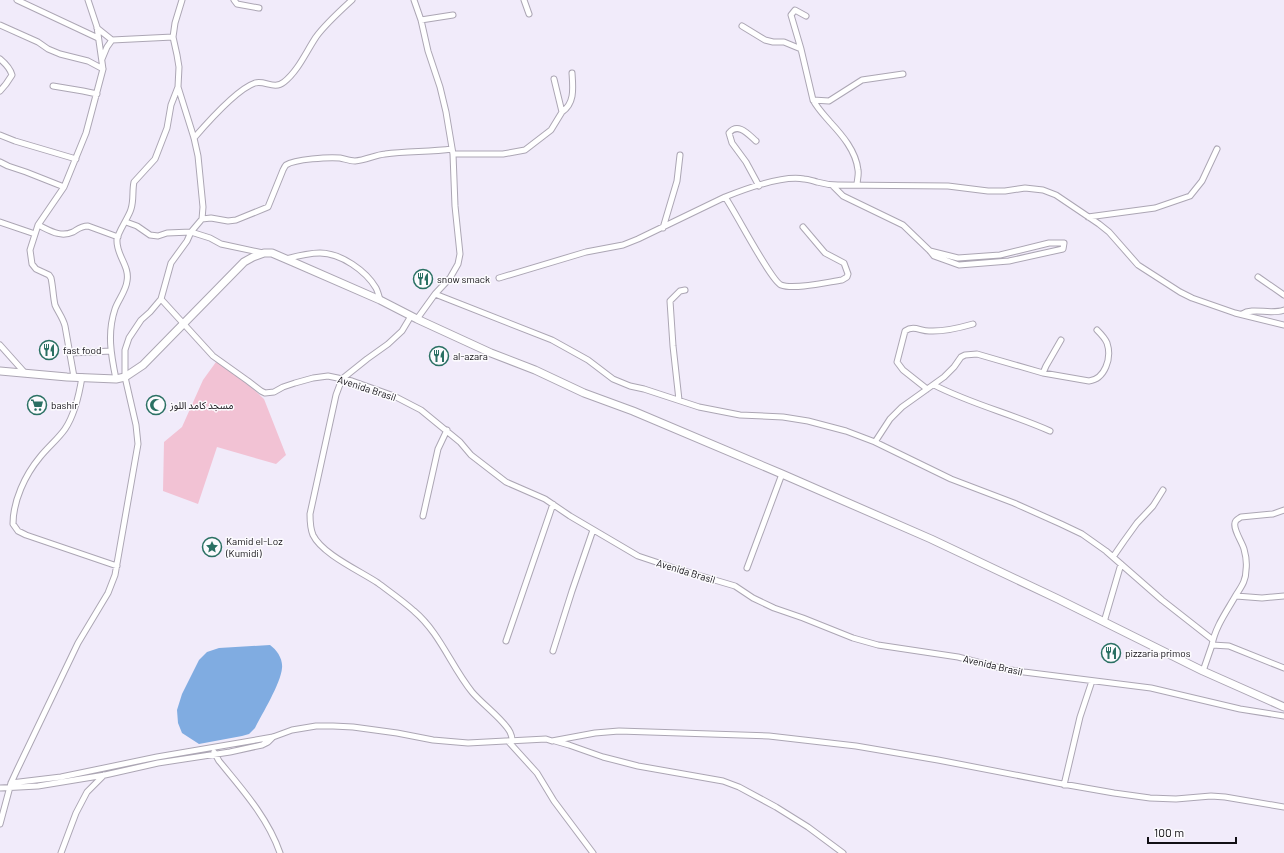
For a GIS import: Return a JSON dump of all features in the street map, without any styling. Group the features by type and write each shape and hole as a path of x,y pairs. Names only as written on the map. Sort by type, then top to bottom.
{"main road":[{"path":"0,371 74,378 116,379 125,377 143,365 244,262 264,253 272,254 380,300 414,317 584,393 782,474 932,540 1203,671 1284,707"}],"street":[{"path":"18,0 98,38"},
{"path":"74,378 71,353 64,320 55,303 51,278 49,275 36,269 32,264 30,250 38,225 64,187 76,158 86,133 103,69 97,27 88,0"},
{"path":"116,379 111,351 110,330 118,301 126,287 128,278 119,252 117,239 126,222 133,202 134,182 155,159 167,128 171,105 178,86 178,55 173,37 175,23 182,0"},
{"path":"234,0 238,4 259,8"},
{"path":"194,138 211,118 250,86 258,83 278,86 284,82 296,69 319,33 352,0"},
{"path":"414,0 421,20 428,51 440,87 446,112 452,151 455,206 460,254 458,264 450,278 402,331 388,344 342,379 336,394 310,514 313,535 323,548 378,583 414,610 424,620 432,630 462,678 482,704 510,731 510,741 536,773 554,801 593,853"},
{"path":"524,0 529,14"},
{"path":"806,16 795,10 791,15 813,100 848,144 854,155 858,171 857,185"},
{"path":"421,20 453,15"},
{"path":"0,25 38,42 48,49 88,62 103,69"},
{"path":"742,26 765,40 784,42 801,49"},
{"path":"97,27 112,40 173,37"},
{"path":"102,59 112,40"},
{"path":"0,59 5,63 12,75 0,91"},
{"path":"202,219 211,218 236,220 268,207 283,170 286,165 295,161 333,158 353,161 383,154 407,152 452,151 503,154 525,150 551,130 562,112 568,107 572,98 572,74"},
{"path":"813,100 829,101 862,80 903,74"},
{"path":"554,79 562,112"},
{"path":"52,86 84,90 97,94"},
{"path":"0,824 10,786 78,642 108,593 117,566 138,444 136,425 125,377 125,350 129,338 141,320 161,299 171,263 187,241 191,232 202,219 203,207 198,156 178,86"},
{"path":"756,141 740,129 734,129 729,133 732,143 746,162 759,186"},
{"path":"0,135 15,141 76,158"},
{"path":"1088,217 1155,208 1190,196 1202,181 1217,149"},
{"path":"662,228 677,181 680,155"},
{"path":"0,162 64,187"},
{"path":"499,278 586,252 622,245 638,240 725,197 786,179 804,179 832,185 948,186 988,191 1032,188 1056,195 1088,217 1109,232 1138,265 1180,292 1192,298 1242,314 1284,325"},
{"path":"832,185 843,196 902,225 930,250 934,256 959,265 1009,261 1062,249 1064,244 1049,243 1000,255 958,258 930,250"},
{"path":"725,197 755,249 778,283 786,286 797,286 842,280 847,277 848,274 844,263 825,252 803,227"},
{"path":"0,222 34,234"},
{"path":"126,222 136,226 150,235 158,236 167,233 191,232 210,238 221,244 264,253"},
{"path":"38,225 53,232 63,234 72,232 83,226 88,226 118,237"},
{"path":"286,259 321,253 336,256 351,264 366,275 378,290 380,300"},
{"path":"1258,277 1284,295"},
{"path":"679,400 670,301 680,291 685,290"},
{"path":"436,294 552,340 588,360 613,379 630,386 699,407 740,414 783,417 808,421 846,431 875,442 936,472 1014,503 1082,534 1114,557 1212,642 1228,646 1284,668"},
{"name":"Avenida Brasil","path":"161,299 218,360 261,392 274,392 283,387 313,378 328,376 394,396 421,410 460,442 471,455 506,482 545,499 570,516 638,556 735,586 753,598 774,608 853,638 878,645 958,657 1004,669 1151,688 1240,709 1284,716"},
{"path":"1242,314 1246,311 1278,312 1284,310"},
{"path":"927,389 903,370 897,362 905,331 909,328 928,331 943,331 973,324"},
{"path":"875,442 890,419 902,407 934,385 954,367 961,357 969,353 1043,373 1089,381 1095,380 1100,376 1107,363 1109,354 1107,344 1103,336 1097,330"},
{"path":"1043,373 1061,340"},
{"path":"0,345 25,373"},
{"path":"71,353 111,351"},
{"path":"82,377 78,400 70,420 64,430 39,458 24,479 13,516 13,524 18,530 26,535 117,566"},
{"path":"934,385 969,401 1016,417 1050,431"},
{"path":"422,516 438,449 446,430"},
{"path":"747,568 782,474"},
{"path":"1114,557 1137,523 1153,506 1163,490"},
{"path":"506,641 553,504"},
{"path":"1203,671 1212,642 1222,619 1244,581 1246,566 1244,549 1235,527 1236,521 1241,518 1272,514 1284,510"},
{"path":"553,651 593,530"},
{"path":"1104,622 1122,564"},
{"path":"1236,596 1262,598 1284,596"},
{"path":"1064,785 1080,717 1092,681"},
{"path":"0,788 157,757 272,737 292,730 306,728 332,726 354,727 449,742 468,743 546,739 569,744 603,757 638,766 722,781 776,807 808,827 843,853"},
{"path":"552,741 595,733 619,731 769,736 856,746 931,758 1064,785 1150,798 1176,799 1217,796 1284,807"},
{"path":"10,786 38,786 105,775 158,763 262,745 272,737"},
{"path":"212,748 256,808 273,836 280,853"},
{"path":"157,757 158,763"},
{"path":"61,853 76,813 87,792 105,775"}],"shaded area":[{"path":"216,362 236,373 264,399 286,455 276,464 217,447 198,504 163,491 164,442 182,427 203,380"}],"water":[{"path":"270,645 275,649 280,658 282,665 281,674 275,690 255,728 249,734 199,744 182,733 178,723 177,710 182,694 199,660 207,652 219,648"}],"place":[{"name":"snow smack","path":"423,279"},
{"name":"fast food","path":"49,350"},
{"name":"al-azara","path":"439,356"},
{"name":"bashir","path":"37,405"},
{"name":"مسجد كامد اللوز","path":"156,405"},
{"name":"Kamid el-Loz (Kumidi)","path":"212,547"},
{"name":"pizzaria primos","path":"1111,653"}]}
